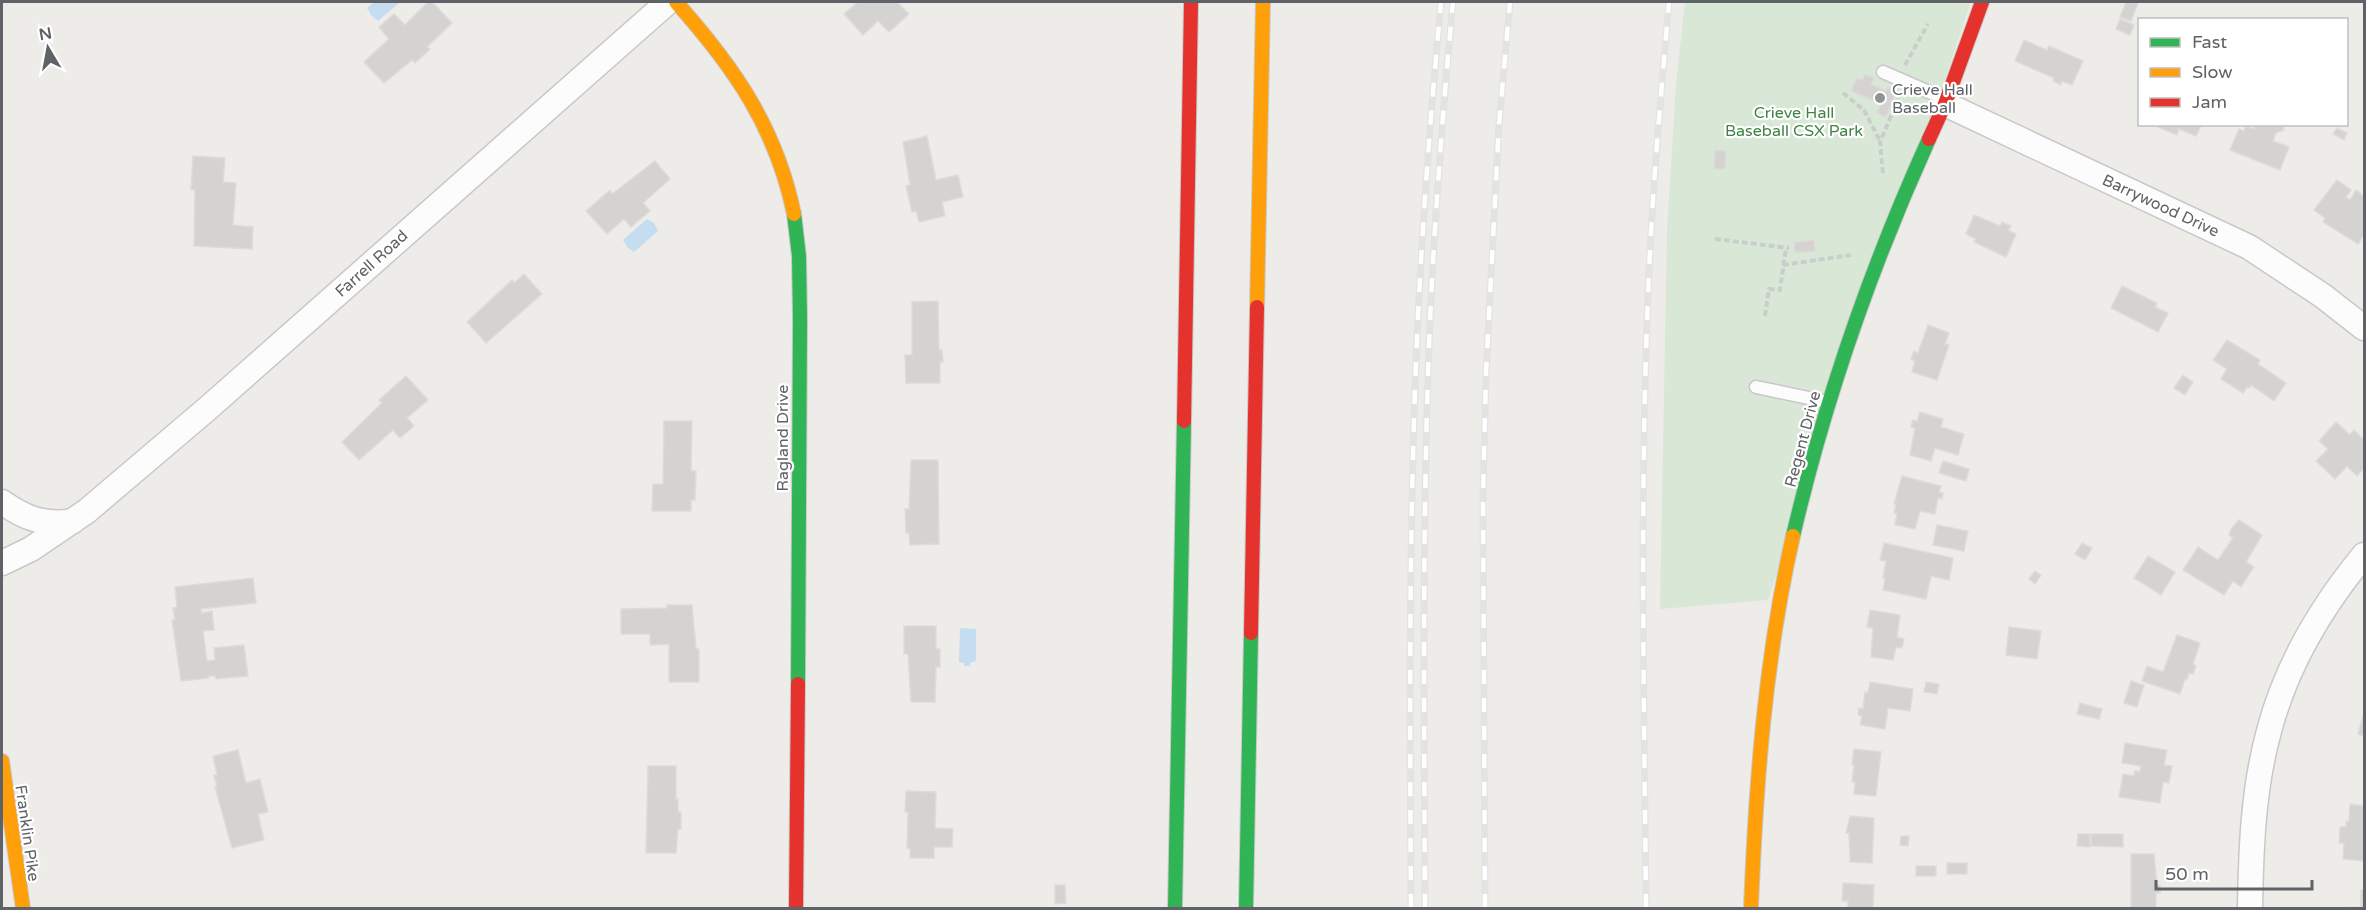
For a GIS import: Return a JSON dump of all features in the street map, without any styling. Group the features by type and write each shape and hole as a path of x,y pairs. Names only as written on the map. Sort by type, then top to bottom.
{"main road":[{"name":"Ragland Drive","path":"676,2 725,59 749,96 775,150 786,180 795,219 800,319 796,909"},
{"path":"1175,909 1191,2"},
{"path":"1246,909 1263,2"},
{"name":"Regent Drive","path":"1751,909 1755,796 1767,680 1783,581 1806,482 1828,402 1881,248 1946,102 1982,2"},
{"name":"Franklin Pike","path":"2,761 23,909"}],"street":[{"name":"Farrell Road","path":"2,563 31,549 87,511 207,409 668,2"},
{"name":"Barrywood Drive","path":"1946,102 2250,247 2323,296 2364,328"},
{"path":"2,502 25,517 42,522 58,524 73,521"},
{"path":"2250,909 2253,833 2259,782 2269,730 2301,648 2332,597 2364,555"}],"lane":[{"path":"1883,72 1946,102"},
{"path":"1756,387 1828,402"}],"path":[{"path":"1880,142 1901,80 1928,24"},
{"path":"1844,93 1864,110 1874,126 1880,142 1883,177"},
{"path":"1715,239 1787,248 1780,290 1769,290 1765,316"},
{"path":"1783,265 1851,255 1855,245"}],"green space":[{"name":"Crieve Hall Baseball CSX Park","path":"1685,2 1971,2 1768,600 1660,609 1667,231 1676,84"}],"water":[{"path":"375,2 400,2 378,21 367,8"},
{"path":"647,219 654,223 658,231 634,252 623,240"},
{"path":"960,628 976,629 976,661 970,663 970,666 964,666 964,663 959,662"}],"building":[{"path":"428,2 432,2 452,23 427,47 430,49 415,63 412,60 384,83 364,62 389,39 379,27 394,14 405,25"},
{"path":"858,2 899,2 909,14 889,32 878,21 863,35 844,14"},
{"path":"2126,2 2138,3 2131,21 2120,17"},
{"path":"2120,19 2134,25 2130,35 2116,29"},
{"path":"2024,40 2047,50 2049,46 2083,61 2072,85 2062,81 2061,85 2053,81 2054,78 2015,61"},
{"name":"Crieve Hall Baseball","path":"1865,74 1874,78 1871,84 1886,91 1888,87 1897,91 1886,117 1877,113 1881,104 1851,91 1857,78 1862,80"},
{"path":"2201,126 2196,136 2179,129 2177,135 2158,127"},
{"path":"2246,126 2254,129 2255,126 2283,126 2284,130 2276,133 2273,141 2289,147 2280,170 2230,150 2239,129 2244,131"},
{"path":"2337,128 2347,133 2344,140 2333,134"},
{"path":"927,136 936,180 958,175 963,197 942,202 945,216 919,222 916,211 912,212 906,186 910,185 903,142"},
{"path":"1715,150 1726,151 1725,169 1714,169"},
{"path":"193,156 225,158 223,182 236,183 233,225 253,227 252,249 194,246 195,190 191,190"},
{"path":"655,161 670,179 643,203 650,211 631,227 624,219 607,234 586,211 610,190 612,194"},
{"path":"2337,180 2351,190 2346,197 2350,200 2356,190 2364,196 2364,235 2358,244 2323,222 2325,218 2314,210"},
{"path":"1974,215 2000,226 2002,222 2011,226 2008,230 2016,234 2006,257 1974,242 1976,239 1966,234"},
{"path":"1814,240 1815,251 1795,253 1794,242"},
{"path":"524,274 542,294 486,343 467,322 512,280 514,283"},
{"path":"2122,286 2157,303 2155,307 2168,313 2158,332 2111,308"},
{"path":"938,301 939,350 942,350 943,362 940,362 940,383 906,383 905,355 912,355 912,302"},
{"path":"1928,325 1949,333 1945,344 1949,345 1937,380 1912,372 1915,361 1911,359 1914,351 1918,353"},
{"path":"2227,340 2260,360 2258,364 2286,383 2274,401 2251,385 2243,393 2221,379 2227,369 2213,360"},
{"path":"2183,375 2193,382 2185,395 2174,388"},
{"path":"406,376 428,400 407,418 414,426 400,438 393,430 359,460 342,442 382,403 379,400"},
{"path":"1920,412 1943,419 1941,427 1964,434 1958,455 1935,448 1931,461 1910,455 1915,428 1911,427 1913,420 1917,421"},
{"path":"664,421 692,421 691,471 696,471 695,500 691,500 691,511 652,511 653,484 663,484"},
{"path":"2336,422 2350,435 2354,430 2364,440 2364,468 2357,476 2347,466 2335,479 2316,461 2328,449 2319,441"},
{"path":"911,460 938,460 939,544 910,545 909,533 906,533 905,509 909,509"},
{"path":"1943,461 1969,469 1966,481 1939,473"},
{"path":"1902,476 1941,486 1939,492 1943,493 1942,499 1938,498 1935,514 1920,511 1915,529 1895,525 1897,514 1894,513 1896,504 1894,504"},
{"path":"2239,520 2262,535 2246,562 2254,567 2241,587 2233,581 2224,595 2183,570 2198,547 2218,560 2233,538 2229,535 2231,529"},
{"path":"1937,525 1968,531 1964,551 1933,545"},
{"path":"1884,543 1953,558 1949,580 1931,576 1926,599 1883,590 1886,561 1880,560"},
{"path":"2082,543 2092,548 2085,560 2075,554"},
{"path":"2148,556 2175,572 2161,595 2134,578"},
{"path":"2035,571 2041,575 2035,584 2029,579"},
{"path":"253,578 256,603 201,609 202,613 212,611 214,630 203,631 207,661 215,660 214,648 244,645 248,676 216,679 215,676 209,676 209,678 181,681 172,620 175,620 173,608 177,608 175,587"},
{"path":"667,605 692,605 696,649 699,649 699,682 669,682 669,644 650,645 650,634 621,634 621,609 667,608"},
{"path":"1870,610 1900,615 1897,637 1904,639 1902,648 1896,647 1893,660 1871,657 1873,628 1867,627"},
{"path":"904,626 936,626 936,649 940,649 940,667 936,667 935,702 911,702 908,654 904,654"},
{"path":"2009,627 2041,631 2037,659 2006,655"},
{"path":"2177,635 2200,643 2193,664 2196,666 2193,674 2189,673 2187,680 2185,679 2180,694 2142,681 2147,666 2163,672"},
{"path":"2131,681 2144,685 2137,707 2124,703"},
{"path":"1870,682 1913,689 1910,711 1888,708 1885,729 1860,725 1862,716 1858,715 1859,708 1863,709 1865,692 1868,693"},
{"path":"1926,682 1939,684 1937,694 1924,692"},
{"path":"2080,703 2102,709 2099,719 2077,714"},
{"path":"2364,713 2364,736 2358,734"},
{"path":"2125,743 2167,750 2164,765 2172,766 2169,783 2163,782 2160,803 2119,797 2123,774 2134,776 2135,771 2140,772 2141,766 2122,763"},
{"path":"1854,749 1881,752 1876,796 1854,794 1855,782 1852,782 1854,765 1852,765"},
{"path":"238,750 246,783 260,779 268,812 258,814 264,840 232,848 215,787 217,786 214,775 217,775 213,756"},
{"path":"648,766 676,766 676,799 678,799 678,812 681,812 681,829 678,829 676,853 646,853"},
{"path":"906,791 936,792 935,828 953,829 952,847 934,847 934,858 910,858 910,848 907,848"},
{"path":"2350,804 2364,806 2364,861 2343,859 2344,843 2339,843 2340,827 2346,827 2346,821 2349,821"},
{"path":"1850,816 1874,818 1872,863 1850,862 1849,833 1846,833"},
{"path":"2078,834 2090,834 2090,847 2077,846"},
{"path":"2091,834 2123,834 2123,847 2091,846"},
{"path":"1901,836 1909,836 1908,846 1900,845"},
{"path":"2131,854 2154,854 2157,885 2160,885 2160,893 2156,893 2156,908 2131,908"},
{"path":"1947,863 1967,863 1967,874 1947,874"},
{"path":"1916,866 1936,866 1936,876 1916,876"},
{"path":"1843,883 1874,885 1873,908 1848,908 1848,901 1842,901"},
{"path":"1055,885 1065,885 1066,903 1055,904"},
{"path":"2361,890 2364,890 2364,908 2337,908 2361,907"}],"railway":[{"path":"1411,908 1410,725 1414,420 1424,211 1441,2"},
{"path":"1425,908 1424,614 1427,394 1437,200 1453,2"},
{"path":"1485,908 1483,495 1486,373 1499,124 1510,2"},
{"path":"1646,908 1644,416 1652,221 1669,2"}],"traffic: fast":[{"path":"1793,536 1820,434 1851,334 1888,236 1929,139"},
{"path":"794,214 799,256 800,319 798,684"},
{"path":"1175,908 1184,421"},
{"path":"1246,908 1251,633"}],"traffic: slow":[{"path":"676,2 716,50 750,100 776,153 794,214"},
{"path":"1257,307 1263,2"},
{"path":"1751,908 1763,721 1775,628 1793,536"},
{"path":"2,761 23,908"}],"traffic: jam":[{"path":"1184,421 1191,2"},
{"path":"1929,139 1945,104 1982,2"},
{"path":"1251,633 1257,307"},
{"path":"796,908 798,684"}],"place":[{"name":"Crieve Hall Baseball","path":"1880,98"}]}
